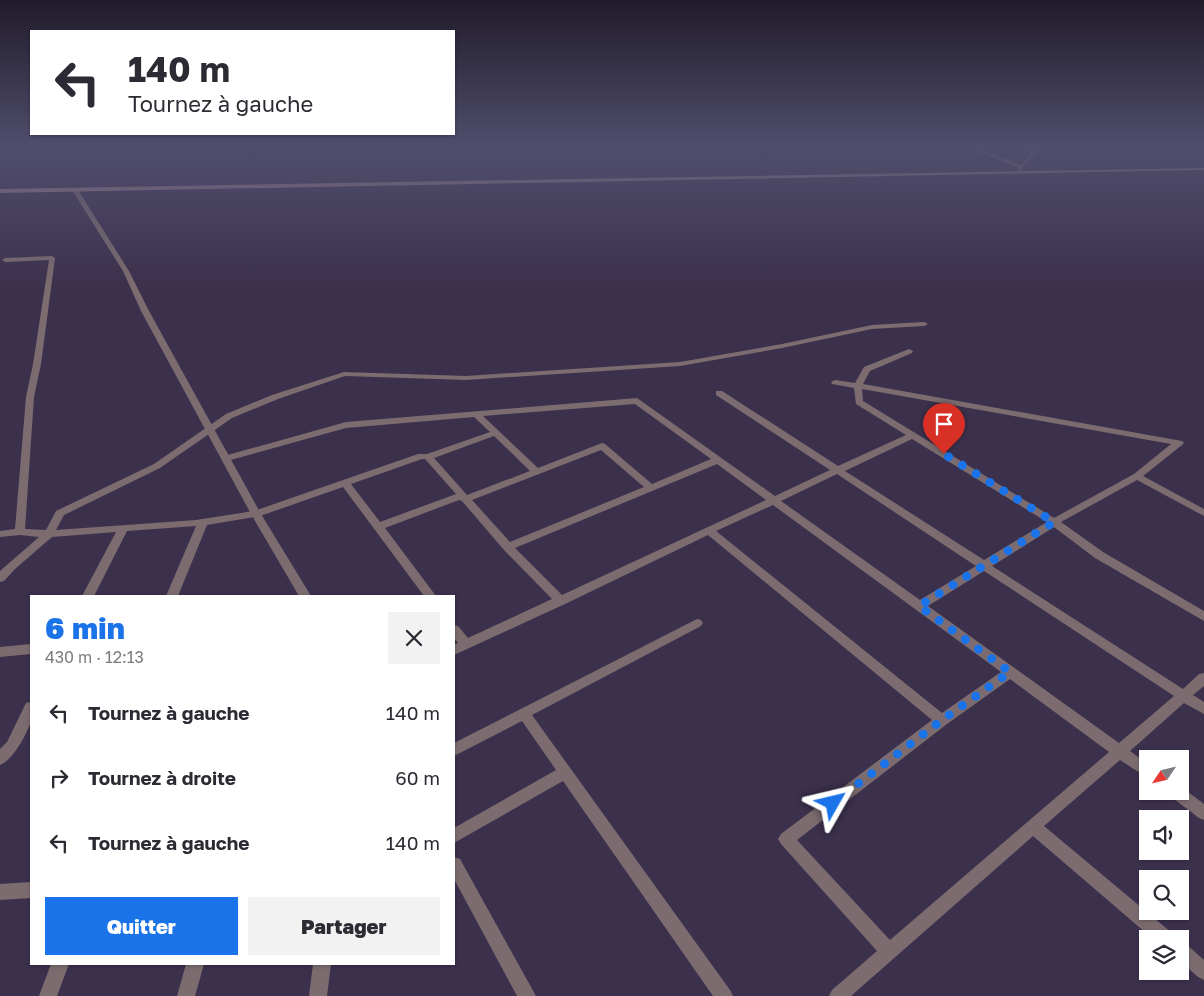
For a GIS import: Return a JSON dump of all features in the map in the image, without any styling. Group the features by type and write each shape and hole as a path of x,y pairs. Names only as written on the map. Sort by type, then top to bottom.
{"street":[{"path":"78,193 126,271 145,311 256,514 304,595"},
{"path":"5,260 52,258 37,364 30,398 20,532"},
{"path":"0,578 11,566 49,534 60,513 156,466 230,416 274,397 344,374 466,378 680,364 782,346 872,327 924,324"},
{"path":"909,351 867,369 858,386 859,402 1054,522 1099,555 1204,617"},
{"path":"835,382 1179,443 1137,476 1054,522 919,606"},
{"path":"719,393 1204,709"},
{"path":"226,458 346,425 637,401 1139,766"},
{"path":"476,414 537,472"},
{"path":"0,534 20,532 49,534 203,522 256,514 421,456 428,457 495,433"},
{"path":"455,632 459,647 913,435"},
{"path":"378,526 458,497 466,500 602,446 651,488"},
{"path":"428,457 508,547 561,601"},
{"path":"508,547 718,460"},
{"path":"1137,476 1204,513"},
{"path":"346,483 429,595"},
{"path":"172,595 203,522"},
{"path":"89,595 123,528"},
{"path":"709,531 942,720"},
{"path":"455,749 697,623"},
{"path":"0,652 30,649"},
{"path":"889,952 786,839 942,720 1010,672"},
{"path":"838,996 1204,678"},
{"path":"0,759 12,746 30,709"},
{"path":"524,714 724,996"},
{"path":"455,835 565,772"},
{"path":"1187,800 1204,812"},
{"path":"1033,826 1155,930"},
{"path":"455,866 527,996"},
{"path":"0,892 30,890"},
{"path":"1189,958 1204,970"},
{"path":"48,996 60,965"},
{"path":"186,996 195,965"},
{"path":"318,996 322,965"}],"route":[{"path":"833,803 942,720 1010,672 919,606 1054,522 944,454"}]}
